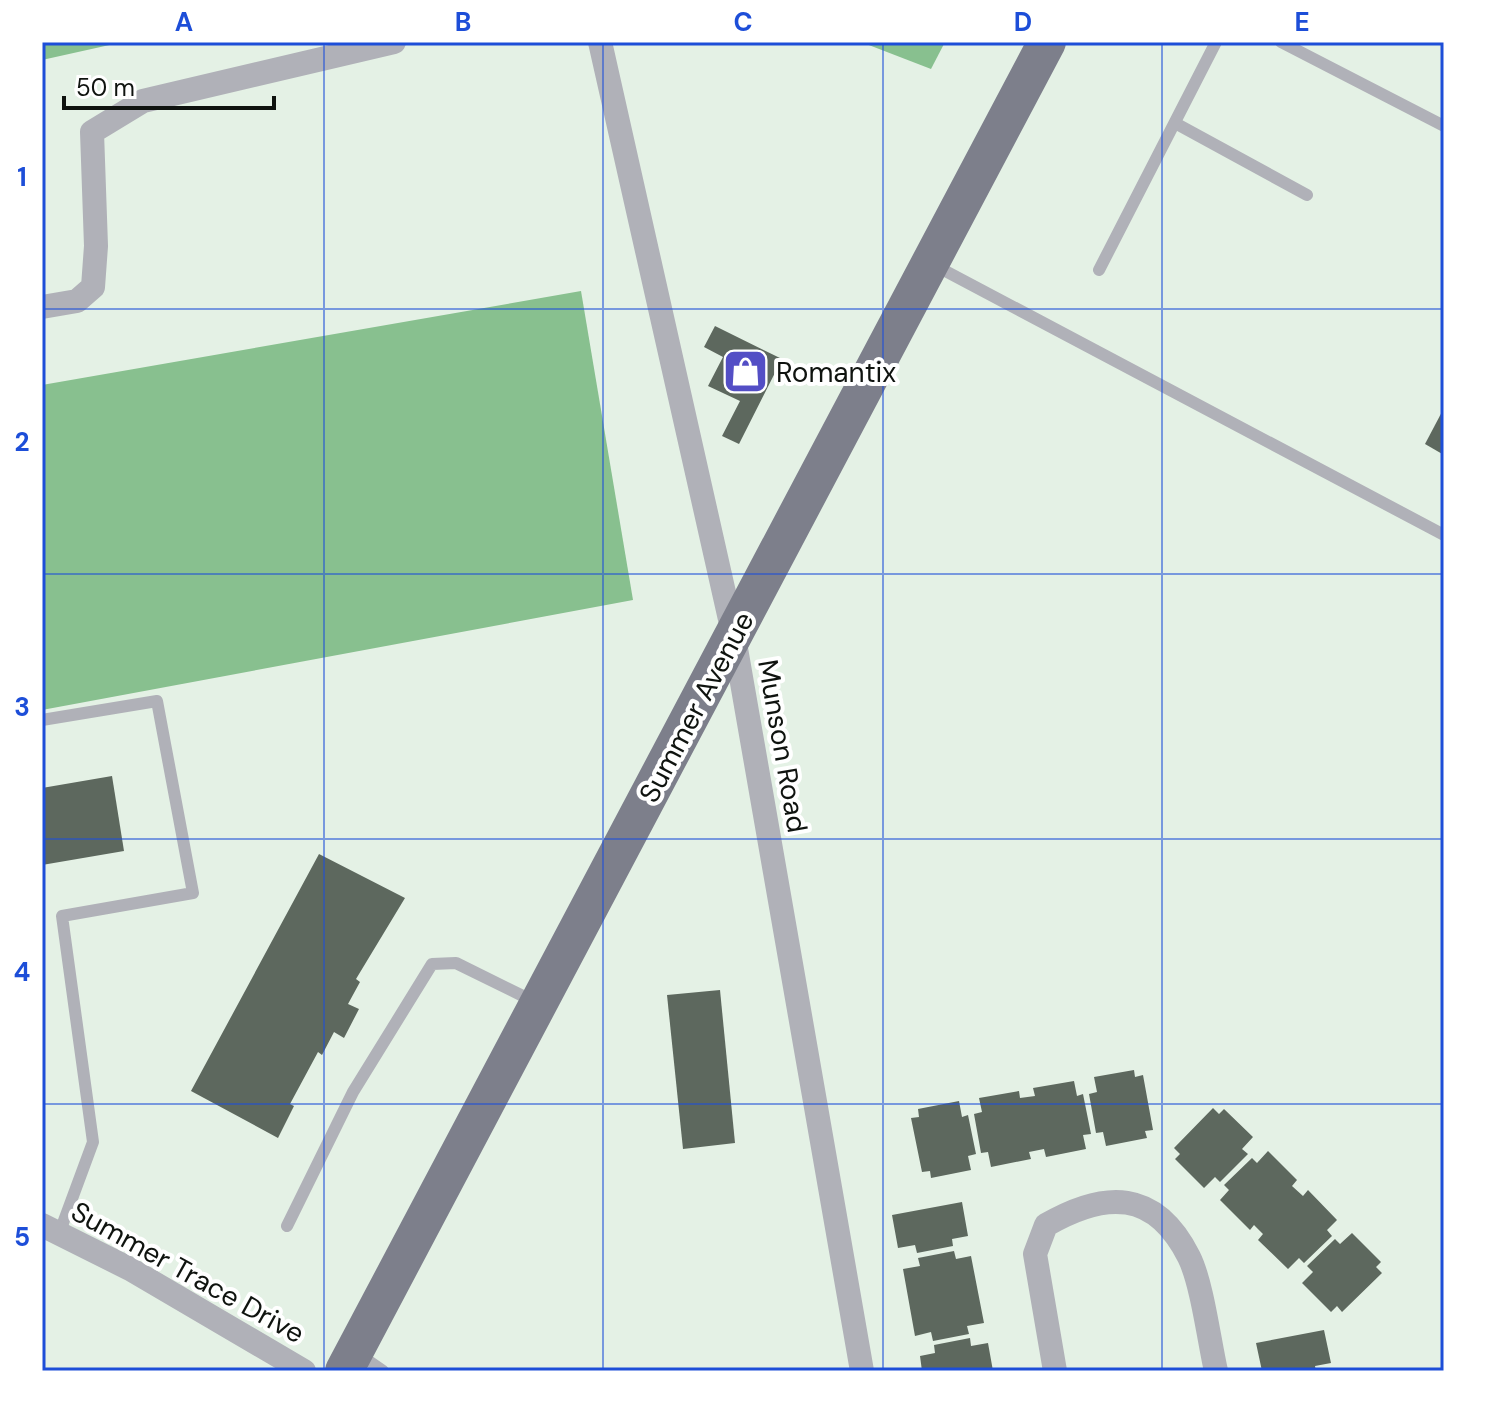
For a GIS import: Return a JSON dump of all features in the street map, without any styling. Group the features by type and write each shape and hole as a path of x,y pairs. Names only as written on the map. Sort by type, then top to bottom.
{"main road":[{"name":"Summer Avenue","path":"360,1364 536,1003 734,637 1047,42"}],"street":[{"path":"42,307 77,301 93,287 96,246 92,132 143,101 394,42"},
{"name":"Munson Road","path":"600,42 734,637 862,1371"},
{"path":"1055,1371 1035,1254 1046,1225 1082,1205 1134,1202 1168,1225 1190,1259 1216,1371"},
{"name":"Summer Trace Drive","path":"50,1230 130,1269 304,1371"}],"lane":[{"path":"1099,270 1216,42"},
{"path":"1281,42 1444,126"},
{"path":"1175,123 1307,195"},
{"path":"931,264 1444,535"},
{"path":"42,720 157,701 193,893 62,916 93,1142 50,1230"},
{"path":"287,1226 353,1092 432,964 456,963 536,1003"}],"green space":[{"path":"42,42 123,42 42,60"},
{"path":"861,42 945,42 931,69"},
{"path":"581,291 633,600 42,710 42,385"}],"building":[{"name":"Romantix","path":"715,326 782,359 739,444 722,436 740,401 708,386 723,357 704,347"},
{"path":"1444,408 1444,455 1425,444"},
{"path":"112,776 124,851 42,865 42,788"},
{"path":"319,854 405,898 356,979 360,982 348,1004 359,1009 344,1038 334,1032 322,1055 318,1052 290,1104 294,1106 278,1138 191,1091"},
{"path":"720,990 735,1143 683,1149 667,995"},
{"path":"1134,1070 1135,1077 1143,1075 1153,1130 1145,1131 1147,1138 1106,1146 1103,1132 1096,1133 1089,1094 1097,1092 1094,1077"},
{"path":"1074,1081 1077,1096 1083,1094 1091,1134 1083,1135 1086,1149 1046,1157 1044,1149 1029,1152 1031,1159 991,1167 988,1152 981,1153 974,1114 982,1112 979,1098 1019,1091 1020,1098 1035,1096 1033,1088"},
{"path":"959,1101 962,1117 968,1115 976,1154 968,1156 971,1170 931,1178 930,1171 922,1172 911,1118 919,1117 918,1109"},
{"path":"1213,1108 1219,1114 1224,1109 1253,1137 1242,1149 1248,1154 1220,1182 1215,1177 1204,1188 1175,1159 1180,1154 1174,1148"},
{"path":"1268,1151 1297,1180 1292,1186 1303,1196 1308,1190 1337,1220 1327,1230 1332,1236 1304,1263 1299,1258 1288,1269 1258,1240 1263,1234 1254,1225 1250,1230 1220,1200 1229,1190 1224,1185 1252,1158 1257,1163"},
{"path":"962,1202 968,1236 952,1239 953,1246 917,1253 915,1245 898,1248 892,1215"},
{"path":"1352,1233 1381,1262 1376,1267 1382,1273 1342,1312 1337,1306 1331,1312 1302,1283 1313,1272 1307,1266 1335,1239 1340,1244"},
{"path":"954,1251 956,1259 971,1256 984,1323 967,1326 969,1334 933,1341 931,1332 915,1336 903,1269 920,1266 918,1258"},
{"path":"1324,1330 1331,1363 1315,1366 1316,1371 1262,1371 1256,1343"},
{"path":"970,1338 971,1346 988,1343 993,1371 922,1371 920,1356 935,1353 934,1345"}],"place":[{"name":"Romantix","path":"745,372"}]}
